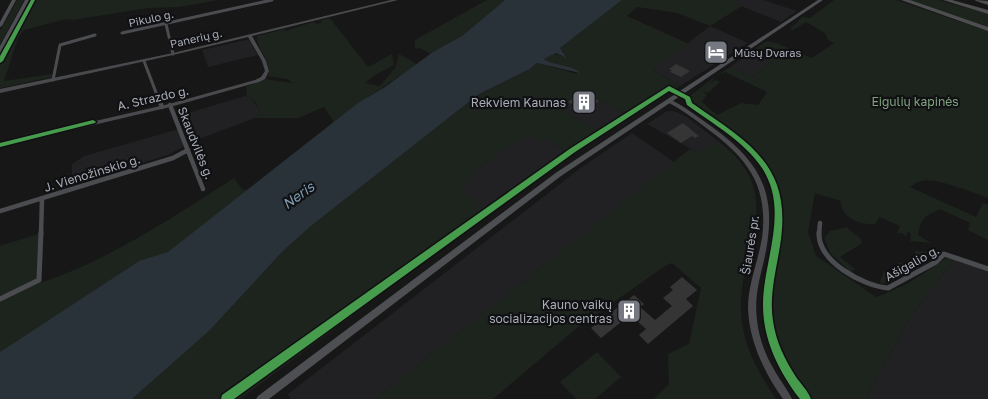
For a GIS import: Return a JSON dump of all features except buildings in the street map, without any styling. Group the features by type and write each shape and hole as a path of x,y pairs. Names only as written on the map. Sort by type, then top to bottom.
{"highway":[{"path":"904,0 988,29"},
{"path":"946,0 988,7"},
{"path":"957,0 988,7"},
{"path":"967,0 988,7"},
{"path":"978,0 988,7"}],"main road":[{"path":"0,26 14,0"},
{"path":"0,51 26,0"},
{"name":"Panerių g.","path":"0,91 144,61 396,0"},
{"path":"260,399 559,174 821,0"},
{"name":"A. Strazdo g.","path":"170,105 253,83 263,78 267,71 266,66 250,36"},
{"name":"Šiaurės pr.","path":"669,100 736,147 750,163 760,180 767,211 765,236 753,294 753,321 764,360 788,399"},
{"name":"A. Strazdo g.","path":"0,145 162,106"}],"street":[{"name":"Pikulo g.","path":"122,33 272,0"},
{"path":"166,24 173,54"},
{"path":"53,80 60,45 95,36"},
{"name":"Skaudvilės g.","path":"144,61 162,106"},
{"name":"A. Strazdo g.","path":"162,106 170,105"},
{"name":"Skaudvilės g.","path":"170,105 203,189"},
{"name":"J. Vienožinskio g.","path":"0,211 173,158 188,150"},
{"path":"0,299 39,280 42,198"},
{"name":"Ašigalio g.","path":"820,223 819,238 827,254 857,278 879,289 888,288 936,262 944,254 988,269"}],"shaded area":[{"path":"726,0 763,0 797,11 781,22"},
{"path":"710,26 748,43 680,86 653,70"},
{"path":"249,40 258,55 208,67 202,50"},
{"path":"756,48 757,51 773,62 752,77 730,67"},
{"path":"583,91 625,114 599,130 558,108"},
{"path":"245,96 251,98 259,109 260,113 255,118 199,139 188,139 178,116"},
{"path":"667,111 674,111 687,117 718,141 698,153 647,124"},
{"path":"179,129 186,145 168,155 85,180 77,180 72,175 72,164 84,156"},
{"path":"632,133 674,162 375,399 291,399 288,394 582,167"},
{"path":"530,136 545,139 573,155 489,214 460,191 469,176 499,152"},
{"path":"954,259 988,272 988,399 865,399 911,316"}],"green space":[{"path":"17,0 24,0 0,45 0,31"},
{"path":"29,0 218,0 179,7 148,8 73,20 66,19 24,30 18,38 4,81 52,74 52,77 0,88 0,57"},
{"path":"487,0 505,0 462,36 431,54 420,48 415,49 415,40"},
{"path":"622,0 726,0 742,6 710,26 677,13 637,7 627,16 689,44 653,70 680,86 573,155 545,139 537,142 530,136 482,165 467,181 461,191 489,214 240,399 221,399 239,385 220,399 132,399 210,330 283,251 311,226 479,94 530,69 537,63 577,74 576,70 553,64 544,59 554,54 567,57 560,48","holes":["583,91 625,114 599,130 559,108"]},
{"name":"Eigulių kapinės","path":"834,0 896,0 988,31 988,198 936,181 921,181 910,187 976,217 983,203 988,205 988,240 968,230 970,223 940,209 924,218 919,229 918,235 931,243 910,241 911,235 909,232 906,237 902,233 897,233 900,226 880,217 875,224 858,222 844,212 841,201 815,193 808,232 816,256 876,297 913,280 946,258 954,259 911,316 865,399 801,399 777,361 764,320 763,290 774,215 770,185 756,161 739,143 689,106 685,100 713,78 710,83 716,80 720,82 708,93 699,90 707,94 702,102 717,115 741,103 758,105 767,92 725,72 715,77 730,67 752,77 773,62 762,57 764,55 757,51 756,48 767,41 812,58 834,43 828,40 825,33 806,22 793,30 790,29 802,17 810,18"},
{"path":"908,0 938,0 988,14 988,27"},
{"path":"330,18 368,67 392,54 394,65 375,75 365,83 380,86 395,68 399,54 417,64 334,122 324,107 298,118 255,118 260,113 253,100 246,96 246,87 264,79 293,83 287,79 268,76 268,65 257,41 257,36 285,29 286,31 313,22 317,24 321,23 322,20"},
{"path":"718,141 739,161 751,181 756,201 755,221 742,286 742,323 752,357 776,399 654,399 669,384 668,354 689,344 701,288 672,263 577,328 493,399 375,399 690,149 698,153"},
{"path":"234,178 242,189 248,190 168,253 139,261 0,352 0,246 41,233 39,280 43,282 93,262 141,236"},
{"path":"847,227 862,241 861,244 840,257 855,269 851,272 830,253 824,238 830,231"},
{"path":"915,251 930,252 931,255 917,269 882,284 880,282 884,271 895,273 899,263 914,262"},
{"path":"597,352 621,377 595,399 576,399 560,382"}],"water":[{"name":"Neris","path":"505,0 622,0 560,48 567,58 556,53 544,59 573,68 580,73 537,63 530,69 479,94 311,226 283,251 210,330 132,399 0,399 0,352 139,261 168,252 358,103 385,87 433,52 462,36"}],"cycle path":[{"path":"0,61 33,0"},
{"path":"226,399 573,150 669,88 688,98 689,104 747,146 757,157 772,180 777,194 779,222 768,291 768,321 771,335 782,362 806,399"},
{"path":"0,145 93,122"}],"place":[{"name":"Mūsų Dvaras","path":"716,52"},
{"name":"Rekviem Kaunas","path":"584,102"},
{"name":"Kauno vaikų socializacijos centras","path":"629,311"}]}
